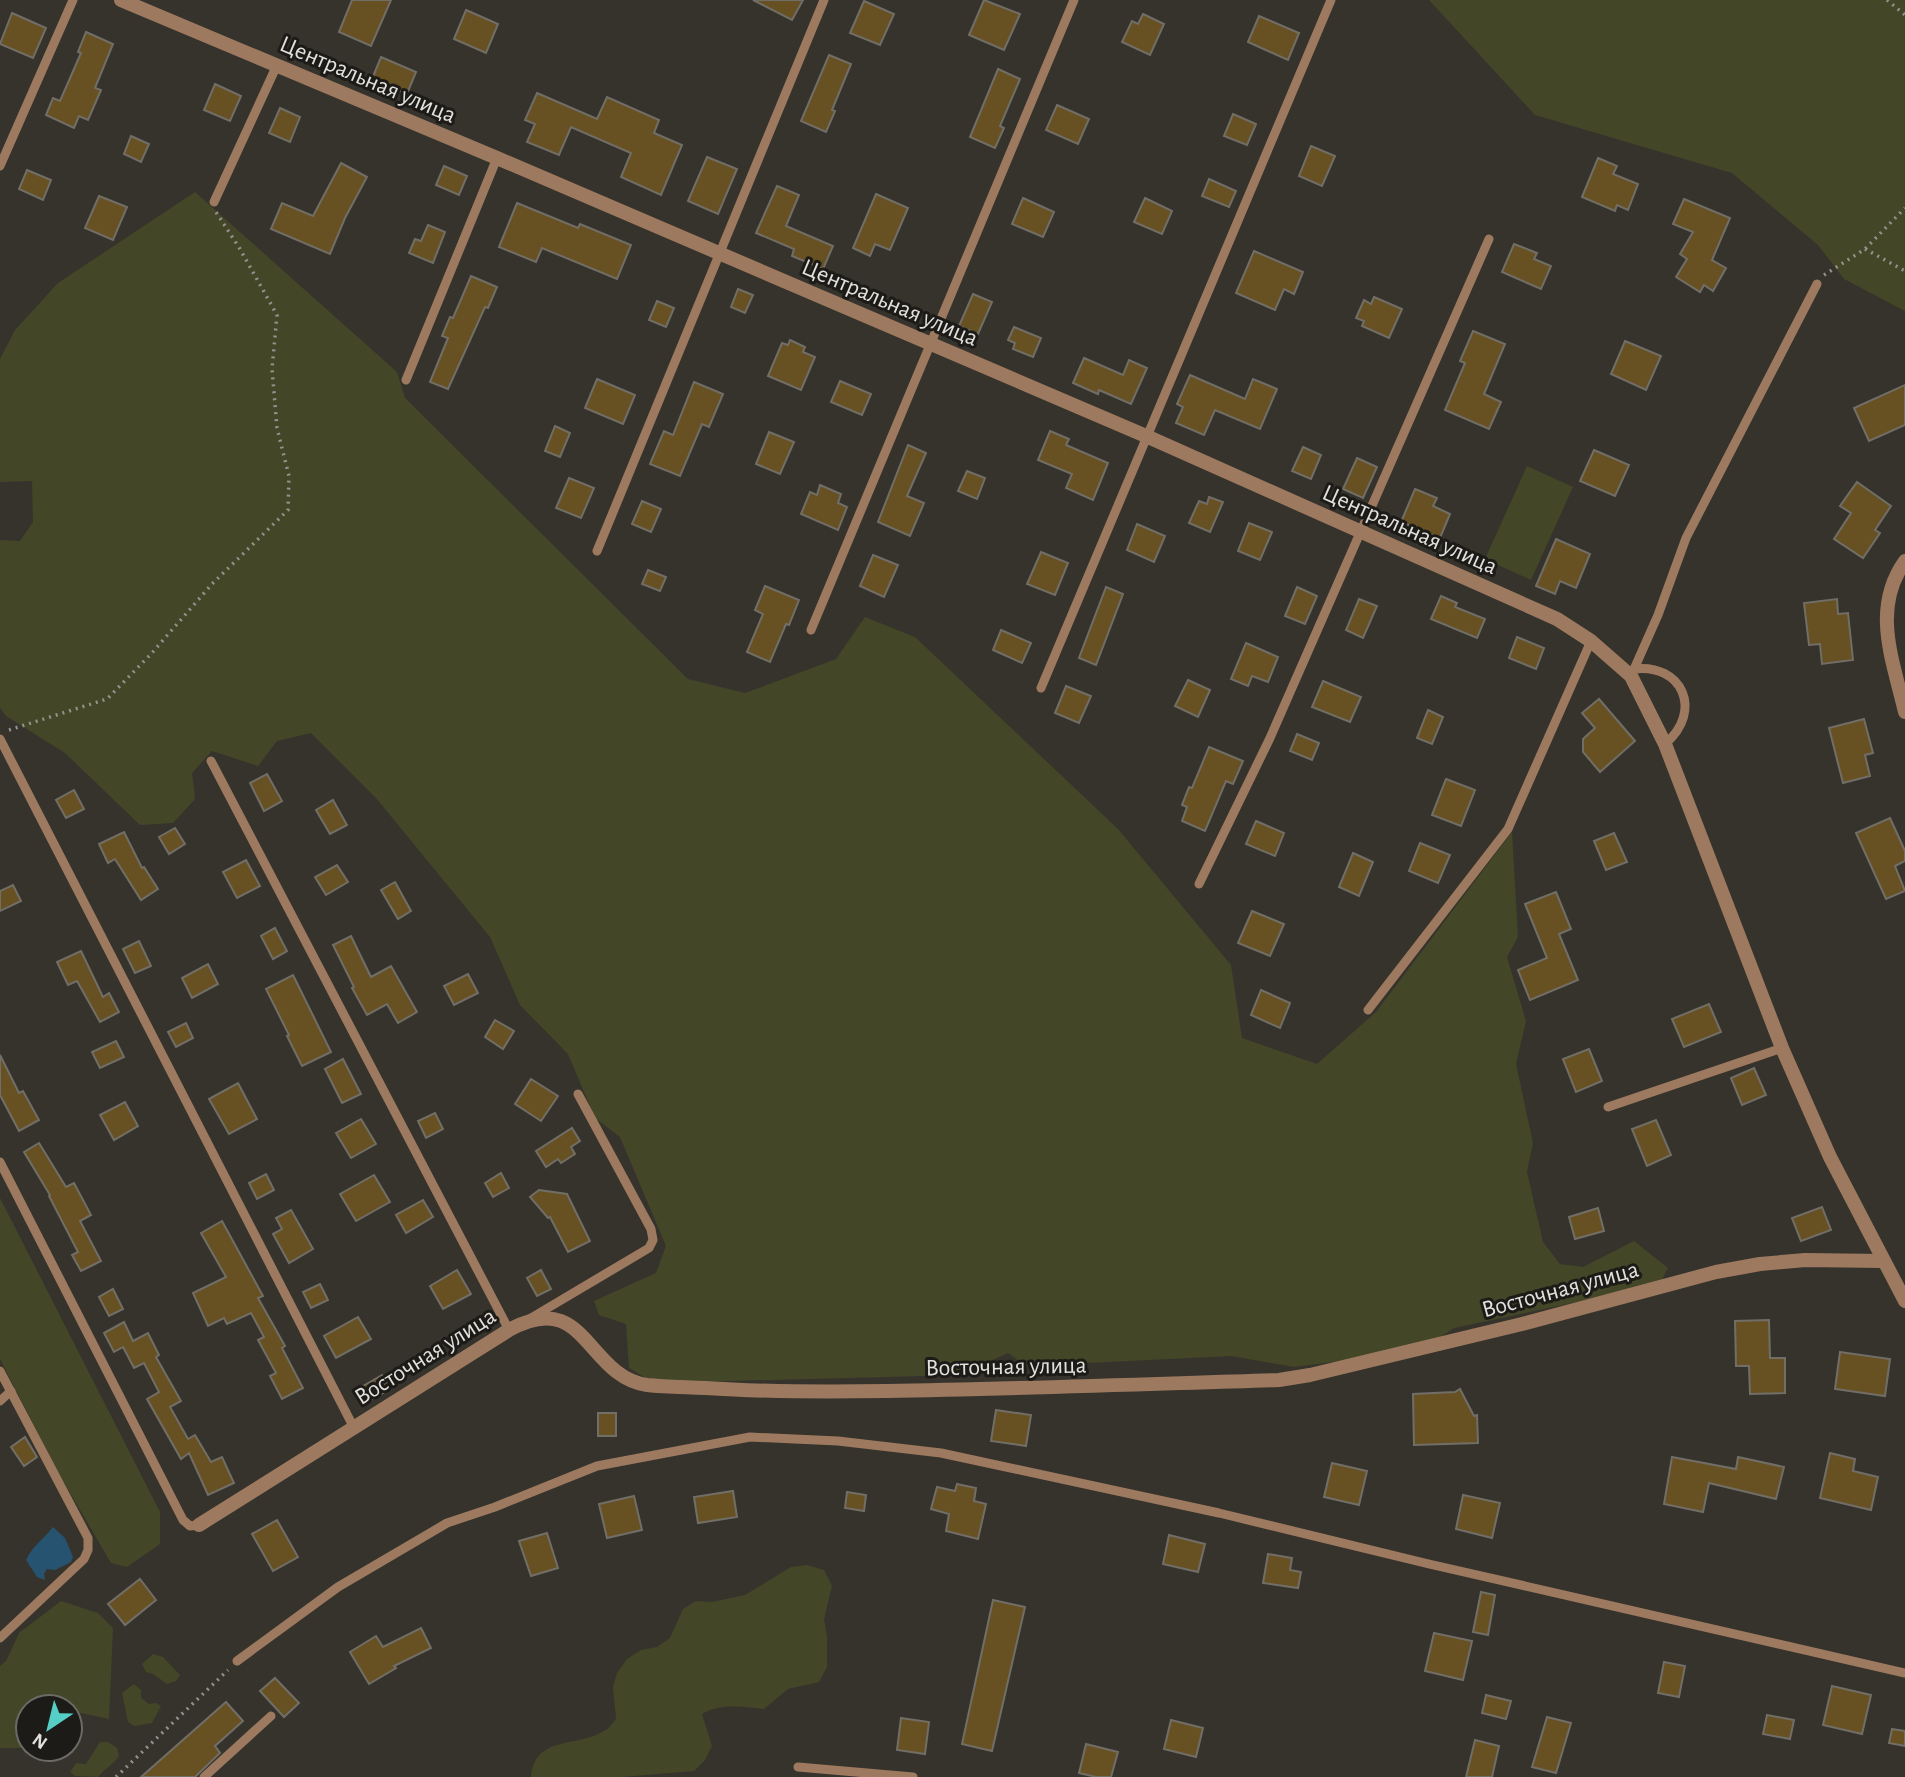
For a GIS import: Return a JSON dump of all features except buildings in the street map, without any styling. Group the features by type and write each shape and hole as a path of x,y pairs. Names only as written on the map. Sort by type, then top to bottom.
{"street":[{"name":"Центральная улица","path":"121,0 932,344 1362,532 1557,619 1591,641 1630,673"},
{"path":"1905,561 1894,576 1887,599 1886,628 1905,712"},
{"path":"1630,673 1664,744 1782,1048 1830,1157 1905,1301"},
{"name":"Восточная улица","path":"199,1525 523,1322 550,1318 570,1326 586,1339 608,1365 621,1375 645,1384 776,1392 1017,1389 1279,1380 1522,1324 1716,1272 1805,1260 1883,1261"}],"lane":[{"path":"0,166 73,0"},
{"path":"597,551 824,0"},
{"path":"811,630 1074,0"},
{"path":"1041,688 1331,0"},
{"path":"214,202 277,65"},
{"path":"406,380 497,158"},
{"path":"1199,884 1270,738 1489,239"},
{"path":"1630,673 1658,615 1686,538 1817,284"},
{"path":"1368,1010 1508,829 1591,641"},
{"path":"1630,673 1646,668 1661,672 1673,680 1686,700 1685,719 1677,734 1664,744"},
{"path":"0,740 354,1428"},
{"path":"211,761 509,1330"},
{"path":"1608,1107 1782,1048"},
{"path":"523,1322 649,1248 653,1240 651,1229 578,1094"},
{"path":"0,1162 183,1520 190,1526 199,1525"},
{"path":"0,1371 88,1538 88,1550 84,1559 0,1638"},
{"path":"0,1401 11,1391"},
{"path":"237,1661 338,1587 447,1522 495,1507 597,1466 750,1437 838,1441 941,1453 1219,1513 1905,1673"},
{"path":"204,1777 271,1716"},
{"path":"798,1767 914,1777"}],"path":[{"path":"1887,0 1905,15"},
{"path":"0,733 107,699 151,654 212,584 288,510 289,476 276,428 272,369 277,314 240,248 217,214 214,202"},
{"path":"1817,284 1824,275 1865,249 1905,208"},
{"path":"1865,249 1905,271"},
{"path":"116,1777 237,1661"}],"green space":[{"path":"1429,0 1905,0 1905,311 1844,279 1818,245 1732,173 1535,115"},
{"path":"195,192 397,372 405,398 688,679 745,693 836,659 865,617 915,637 1118,829 1231,965 1242,1038 1317,1064 1376,1012 1512,832 1518,937 1507,957 1526,1021 1516,1064 1533,1143 1527,1172 1543,1242 1560,1264 1583,1267 1634,1241 1668,1268 1659,1285 1454,1328 1419,1351 1294,1367 1231,1356 1026,1366 1008,1353 960,1375 654,1383 629,1368 626,1324 599,1315 594,1301 656,1273 666,1246 620,1137 595,1118 568,1054 520,1005 490,937 376,798 311,733 277,741 258,766 212,751 192,773 195,799 173,823 140,825 65,753 6,716 0,708 0,540 20,541 33,522 32,481 0,482 0,359 15,330 58,283"},
{"path":"1527,466 1573,487 1531,580 1485,559"},
{"path":"0,1198 160,1512 160,1544 127,1567 111,1563 55,1467 0,1359"},
{"path":"807,1565 824,1570 832,1586 824,1619 827,1667 819,1682 788,1689 764,1709 724,1707 702,1714 712,1746 705,1760 694,1771 622,1777 531,1777 534,1764 548,1748 593,1736 609,1727 616,1719 613,1687 617,1673 627,1659 641,1650 657,1647 670,1638 683,1609 696,1601 712,1602 745,1595 791,1567"},
{"path":"61,1601 98,1613 113,1628 109,1719 84,1714 84,1693 14,1693 14,1748 0,1748 0,1666 6,1661 19,1633"},
{"path":"153,1654 163,1657 180,1675 176,1681 167,1684 146,1672 142,1664"},
{"path":"134,1684 141,1690 141,1698 149,1704 156,1703 161,1706 152,1723 134,1726 128,1722 122,1693"},
{"path":"100,1742 108,1742 117,1748 119,1756 98,1777 75,1776 70,1772 76,1763 86,1764"}],"water":[{"path":"53,1527 65,1538 73,1557 71,1562 55,1570 47,1569 45,1580 37,1577 26,1560"}]}
